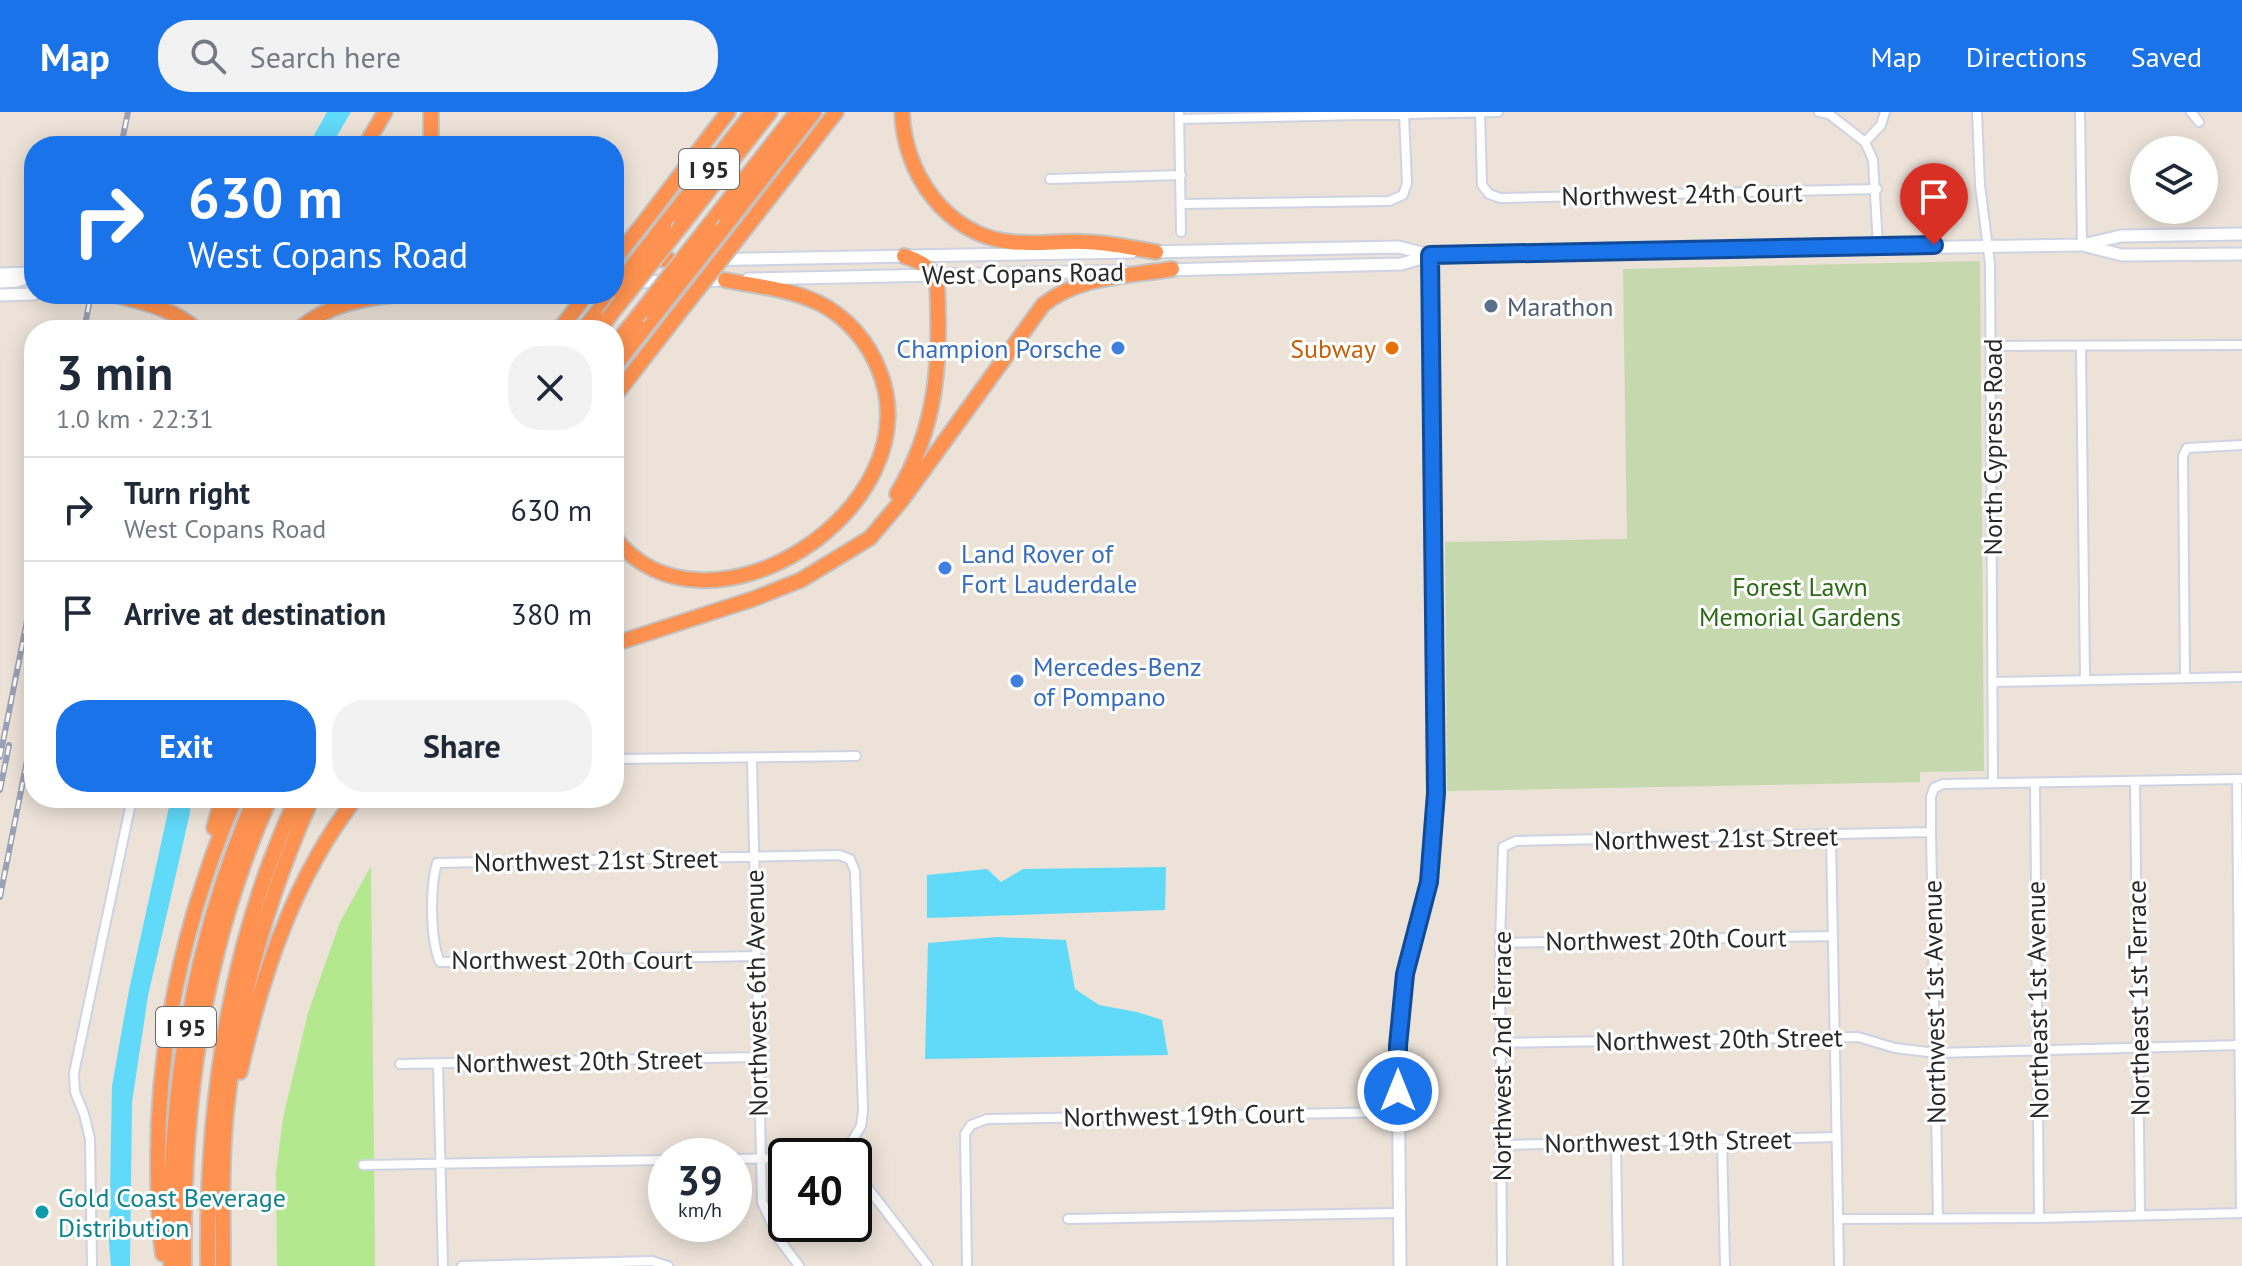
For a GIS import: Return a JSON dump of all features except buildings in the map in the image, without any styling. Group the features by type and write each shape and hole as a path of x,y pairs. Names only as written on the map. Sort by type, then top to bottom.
{"highway":[{"path":"371,136 385,112"},
{"path":"431,112 431,136"},
{"path":"689,162 718,112"},
{"path":"624,248 728,112"},
{"name":"I 95","path":"624,277 753,112"},
{"path":"624,291 681,226 770,112"},
{"path":"624,333 797,112"},
{"name":"I 95","path":"624,354 814,112"},
{"path":"624,384 836,112"},
{"path":"902,112 907,147 922,183 947,212 972,230 1007,242 1086,242 1156,252"},
{"path":"624,254 669,260"},
{"path":"830,563 860,538 889,507 906,479 926,433 934,401 938,368 937,287 934,275 924,264 904,256"},
{"path":"624,641 779,589 865,542 886,523 1043,305 1065,290 1081,285 1172,269"},
{"path":"624,546 639,560 674,577 713,581 744,575 790,555 823,534 860,497 878,467 886,436 887,404 877,365 861,338 839,316 811,300 725,280"},
{"path":"148,304 184,320"},
{"path":"310,320 340,304"},
{"path":"566,320 579,304"},
{"path":"599,320 613,304"},
{"path":"168,1266 160,1234 159,1099 170,1009 198,884 219,808"},
{"path":"188,934 208,868 231,808"},
{"name":"I 95","path":"168,1266 171,1152 187,1022 219,895 251,808"},
{"path":"184,1266 186,1136 200,1027 226,921 266,808"},
{"path":"208,1266 209,1162 224,1034 257,901 293,808"},
{"name":"I 95","path":"223,1266 224,1147 234,1052 254,958 272,897 308,808"},
{"path":"224,1147 256,1006 278,941 314,861 349,808"}],"main road":[{"path":"2082,245 2121,236 2242,234"},
{"name":"West Copans Road","path":"624,261 1399,247 1430,255 2082,245"},
{"path":"2082,245 2122,255 2242,254"},
{"name":"West Copans Road","path":"624,282 1401,264 1430,255"},
{"path":"1400,1266 1398,1046 1405,974 1429,882 1436,793 1430,255"},
{"path":"0,274 24,274"},
{"path":"0,282 24,278"},
{"path":"0,295 24,294"}],"street":[{"name":"Northwest 24th Court","path":"1480,112 1482,185 1489,194 1500,198 1877,189"},
{"path":"1181,232 1179,115 1498,112"},
{"path":"1819,112 1829,114 1865,142 1873,160 1878,246"},
{"path":"1865,142 1881,125 1885,112"},
{"name":"North Cypress Road","path":"1977,112 1980,185 1988,245 1991,346 1993,783"},
{"path":"2080,112 2082,245"},
{"path":"2191,112 2199,122"},
{"path":"1181,204 1389,201 1403,195 1407,183 1404,114"},
{"path":"1050,179 1181,175"},
{"path":"1991,346 2242,345"},
{"path":"2081,347 2085,678"},
{"path":"2185,677 2183,456 2187,448 2242,445"},
{"path":"1992,682 2242,677"},
{"path":"624,759 856,756"},
{"name":"Northwest 6th Avenue","path":"752,758 762,1202 779,1239 799,1266"},
{"path":"1838,1219 2242,1213 2240,779 1993,783"},
{"name":"Northeast 1st Terrace","path":"2135,781 2140,1215"},
{"name":"Northwest 1st Avenue","path":"1938,1218 1931,797 1934,788 1943,784 1993,783"},
{"name":"Northeast 1st Avenue","path":"2035,783 2039,1218"},
{"path":"92,1266 90,1139 75,1092 74,1073 130,808"},
{"name":"Northwest 21st Street","path":"1503,847 1516,841 1931,832"},
{"path":"1831,836 1839,1266"},
{"name":"Northwest 2nd Terrace","path":"1502,1266 1500,943 1503,847"},
{"name":"Northwest 21st Street","path":"437,863 839,855 850,859 855,871 863,1110 861,1126 854,1138"},
{"name":"Northwest 20th Court","path":"437,863 433,877 434,921 435,950 440,962 755,956"},
{"name":"Northwest 20th Court","path":"1500,943 1831,936"},
{"name":"Northwest 20th Street","path":"1500,1043 1858,1037 1895,1048 1936,1053 2240,1045"},
{"name":"Northwest 20th Street","path":"400,1064 757,1057"},
{"path":"438,1064 443,1266"},
{"name":"Northwest 19th Court","path":"967,1266 965,1134 971,1125 987,1119 1398,1112"},
{"name":"Northwest 19th Street","path":"1500,1145 1836,1137"},
{"path":"1722,1140 1725,1266"},
{"path":"1616,1143 1618,1266"},
{"path":"752,1158 768,1158"},
{"path":"363,1165 648,1160"},
{"path":"872,1193 928,1266"},
{"path":"1068,1219 1399,1213"},
{"path":"462,1266 652,1261 667,1266"}],"green space":[{"name":"Forest Lawn Memorial Gardens","path":"1980,261 1984,771 1920,772 1920,782 1447,791 1445,542 1627,539 1623,269"},
{"path":"371,866 375,1266 277,1266 276,1172 283,1118 308,1013 340,922"}],"water":[{"path":"327,112 351,112 337,136 314,136"},
{"path":"169,808 190,808 148,996 132,1102 130,1266 111,1266 112,1086 129,990"},
{"path":"1166,867 1165,910 927,918 927,875 987,869 1001,882 1023,869"},
{"path":"997,937 1066,940 1075,989 1099,1005 1162,1020 1168,1055 925,1059 928,943"}],"railway":[{"path":"123,136 128,112"},
{"path":"86,320 89,304"},
{"path":"0,757 24,636"},
{"path":"0,790 9,745"},
{"path":"0,897 24,776"}],"place":[{"name":"Marathon","path":"1491,306"},
{"name":"Champion Porsche","path":"1118,348"},
{"name":"Subway","path":"1392,348"},
{"name":"Land Rover of Fort Lauderdale","path":"945,568"},
{"name":"Mercedes-Benz of Pompano","path":"1017,681"},
{"name":"Gold Coast Beverage Distribution","path":"42,1212"}],"route":[{"path":"1398,1091 1398,1046 1405,974 1429,882 1436,793 1430,255 1934,245"}]}
